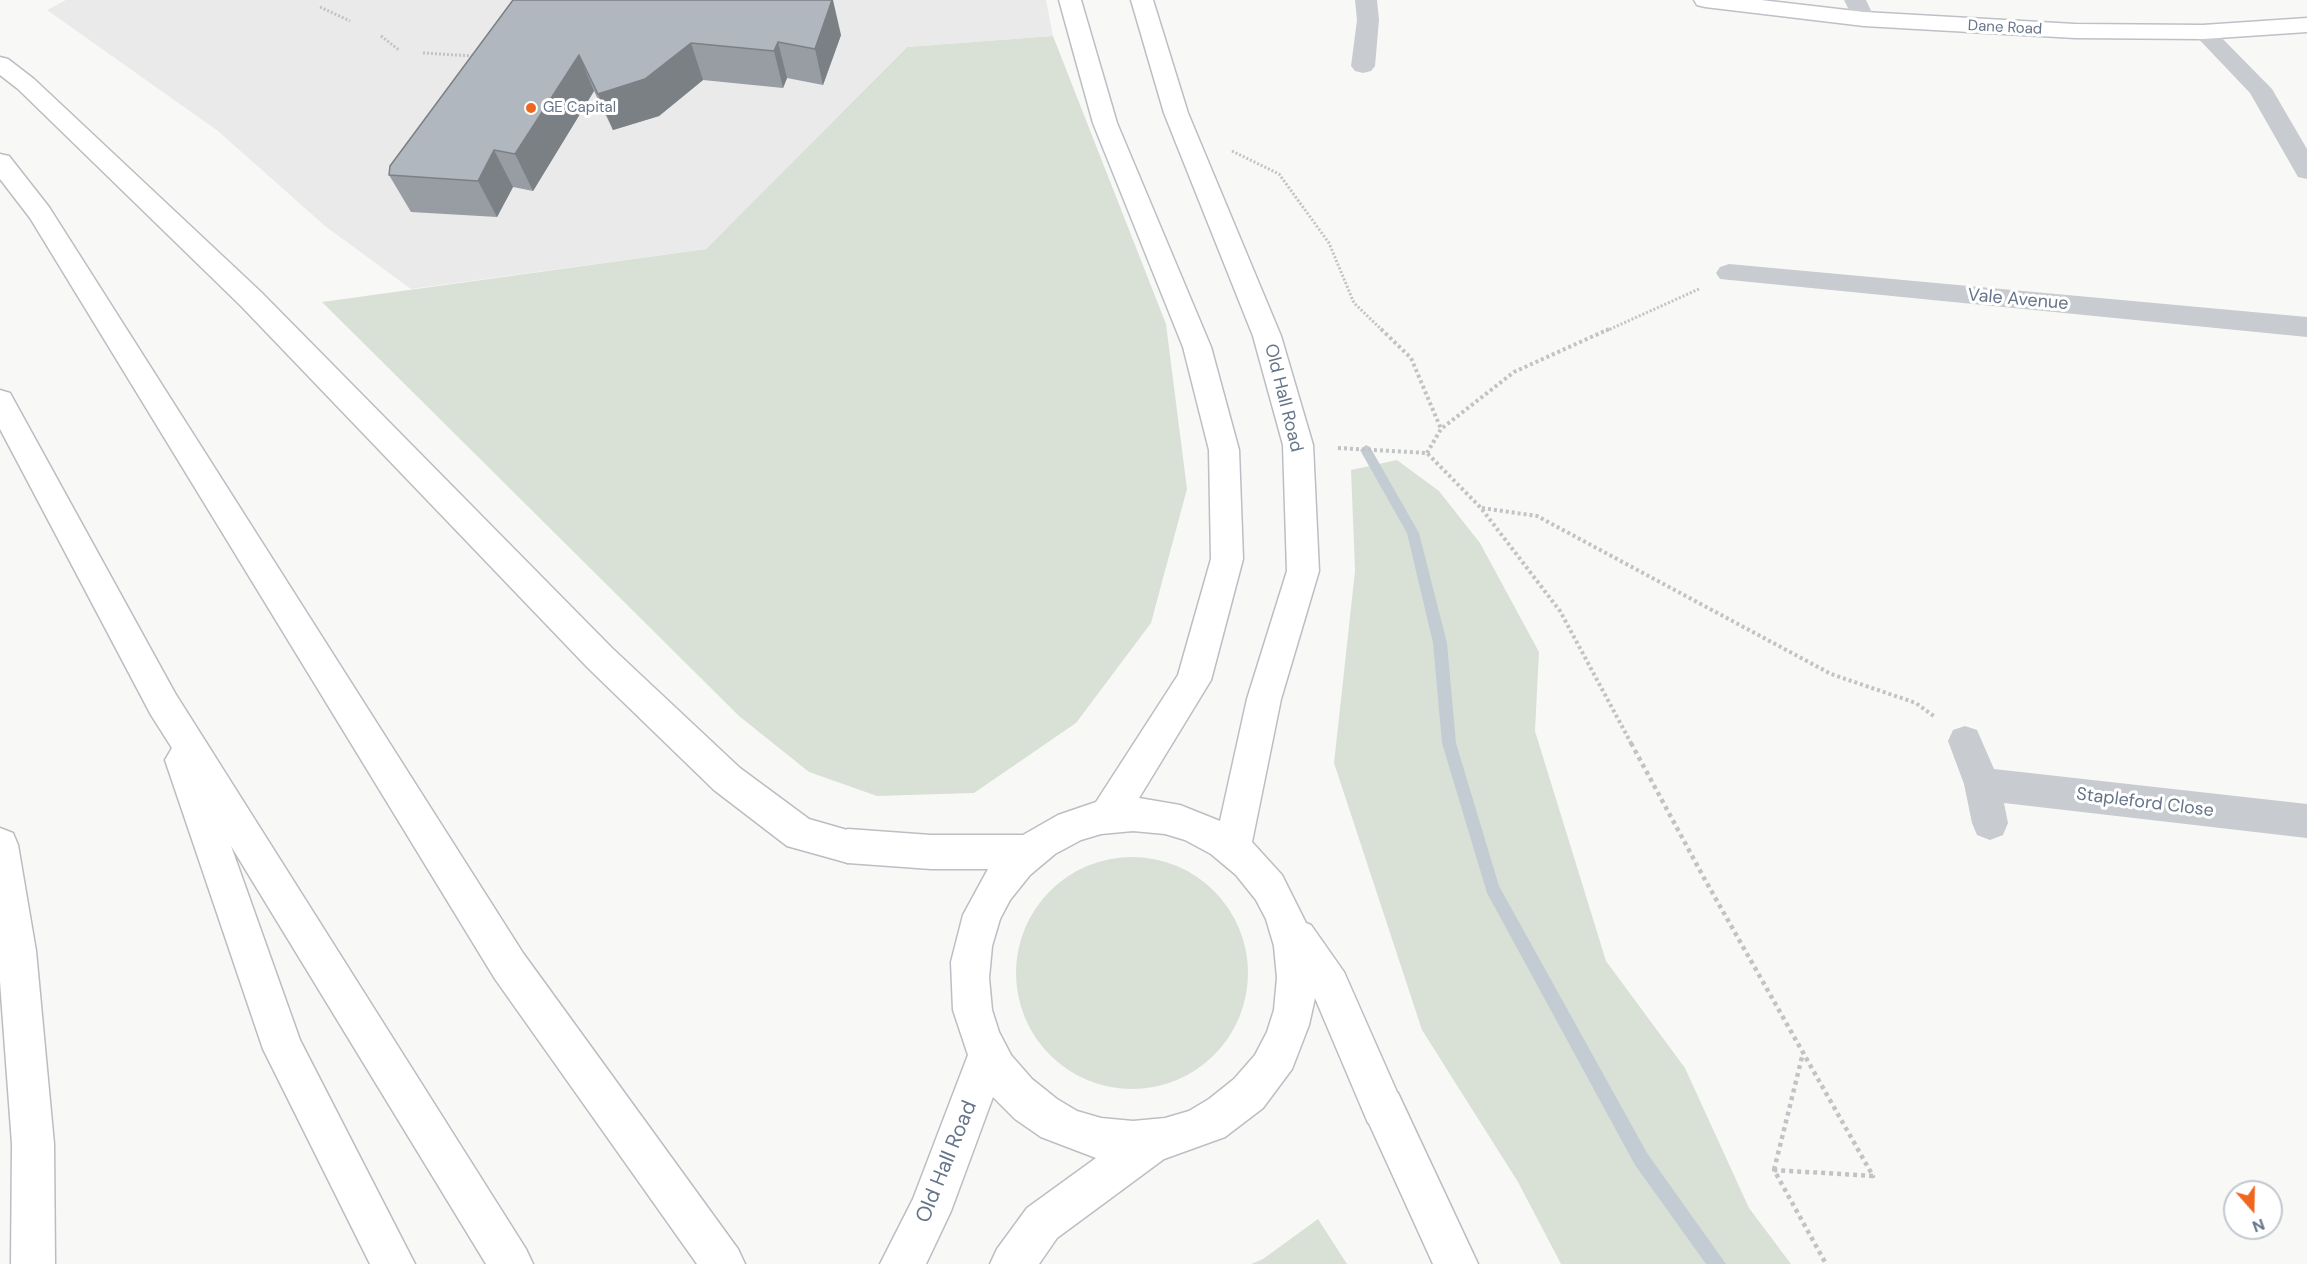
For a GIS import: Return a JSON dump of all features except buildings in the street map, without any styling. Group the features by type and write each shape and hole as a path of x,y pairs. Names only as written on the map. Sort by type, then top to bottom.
{"main road":[{"path":"1070,0 1105,123 1197,347 1224,450 1227,559 1194,680 1107,817"},
{"name":"Old Hall Road","path":"1142,0 1176,113 1267,336 1298,446 1303,571 1264,699 1233,846"},
{"name":"Dane Road","path":"1704,0 1860,9 2076,32 2203,32 2307,25"},
{"path":"0,64 26,84 251,299 600,658 727,779 800,834 848,846 931,852 1028,852"},
{"path":"0,162 46,223 509,966 723,1264"},
{"path":"0,401 163,704 511,1264"},
{"path":"163,704 283,1049 393,1264"},
{"path":"1154,1141 1103,1139 1056,1124 1016,1096 987,1058 969,1002 970,945 992,893 1028,852 1065,829 1107,817 1151,815 1194,825 1233,846 1270,884 1294,934 1330,987 1383,1108 1456,1264"},
{"path":"0,845 17,951 32,1133 33,1264"},
{"path":"1012,1264 1042,1223 1154,1141 1209,1123 1255,1088 1286,1040 1299,987 1294,934"},
{"name":"Old Hall Road","path":"902,1264 930,1211 987,1058"}],"street":[{"path":"1363,66 1363,48 1368,20 1366,0"},
{"path":"2203,32 2260,89 2307,171"},
{"name":"Vale Avenue","path":"1729,273 2307,327"},
{"path":"1965,741 1982,784 1990,822"},
{"name":"Stapleford Close","path":"1982,784 2307,821"}],"path":[{"path":"320,7 350,21"},
{"path":"381,36 399,50"},
{"path":"423,53 480,57"},
{"path":"1222,146 1279,174 1329,243 1353,303 1411,358 1441,429"},
{"path":"1426,453 1441,429 1514,372 1689,295 1729,273"},
{"path":"1298,446 1426,453 1482,508 1560,611 1704,878 1873,1176 1774,1170"},
{"path":"1482,508 1537,516 1832,674 1916,703 1965,741"},
{"path":"1803,1052 1774,1170 1826,1264"}],"shaded area":[{"path":"66,0 1046,0 1053,36 907,47 706,249 411,289 325,226 218,131 47,10"},
{"path":"1053,36 1166,324 1187,489 1151,623 1076,723 974,793 877,796 809,772 739,716 322,302 706,249 907,47"},
{"path":"1397,460 1439,491 1480,543 1539,652 1535,731 1606,961 1685,1068 1749,1208 1791,1264 1561,1264 1518,1182 1422,1030 1334,763 1355,571 1351,470"},
{"path":"1132,857 1166,862 1176,866 1196,877 1214,891 1228,909 1239,929 1243,939 1248,973 1243,1007 1239,1017 1228,1037 1214,1055 1196,1069 1176,1080 1166,1084 1132,1089 1098,1084 1088,1080 1068,1069 1050,1055 1036,1037 1025,1017 1021,1007 1016,973 1021,939 1025,929 1036,909 1050,891 1068,877 1088,866 1098,862"},
{"path":"1318,1219 1347,1264 1251,1264 1263,1259"}],"waterway":[{"path":"1366,450 1413,533 1440,643 1449,743 1492,888 1641,1159 1717,1264"}],"place":[{"name":"GE Capital","path":"531,108"}]}
